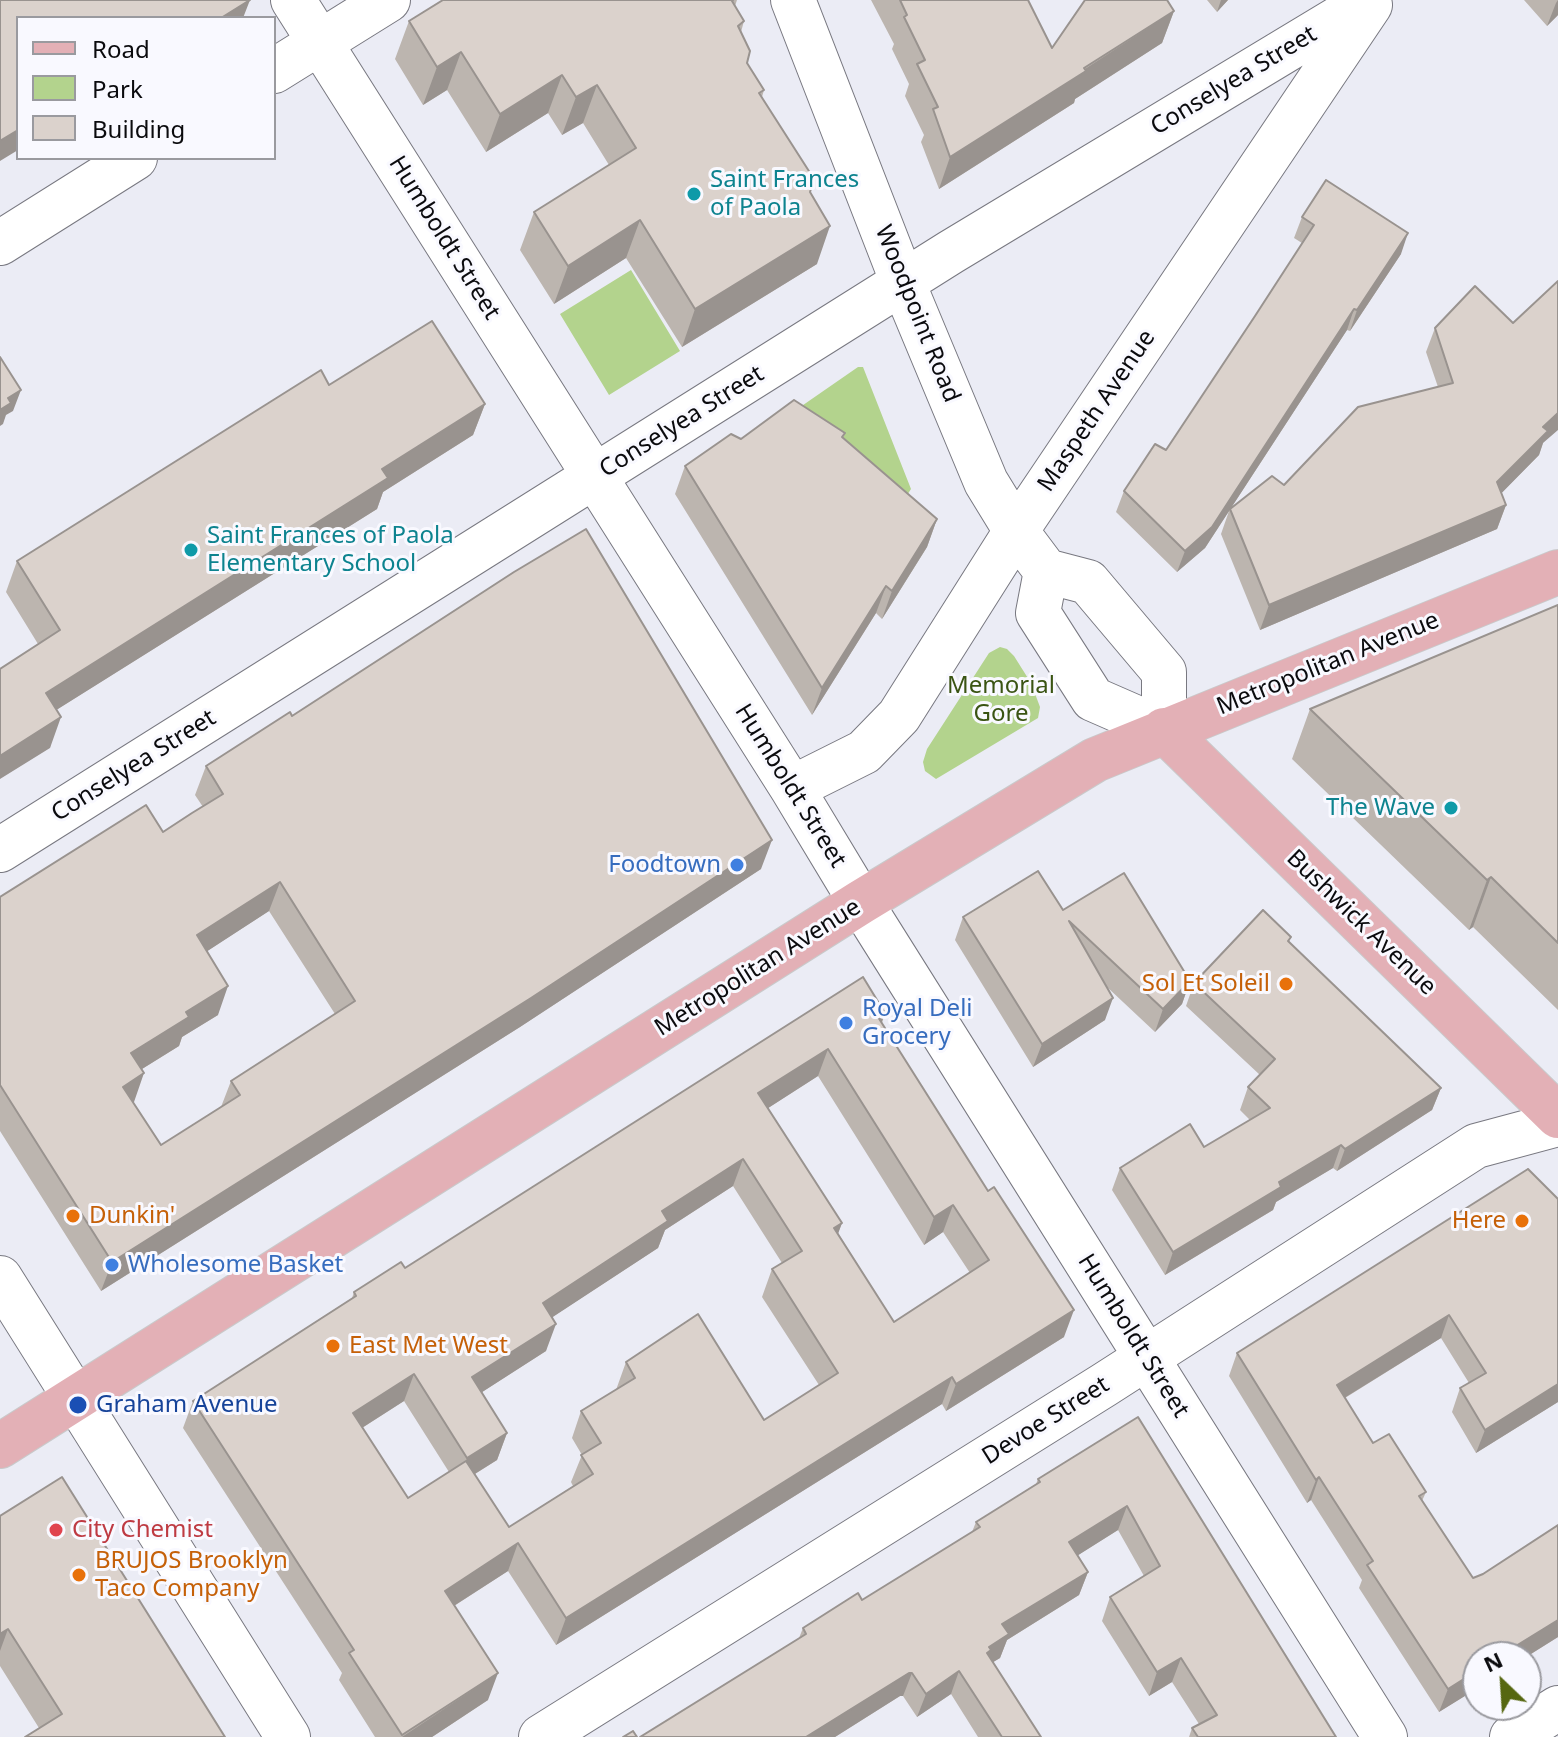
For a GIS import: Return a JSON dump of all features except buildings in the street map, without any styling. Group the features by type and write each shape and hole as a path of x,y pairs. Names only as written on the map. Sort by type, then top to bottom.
{"main road":[{"name":"Metropolitan Avenue","path":"0,1446 861,902 1095,760 1542,579"},
{"name":"Bushwick Avenue","path":"1164,730 1558,1116"}],"street":[{"name":"Humboldt Street","path":"293,0 792,788 1385,1737"},
{"path":"276,70 388,0"},
{"name":"Woodpoint Road","path":"793,0 903,283 986,482 1016,531 1046,571"},
{"name":"Conselyea Street","path":"0,850 903,283 1371,0"},
{"name":"Maspeth Avenue","path":"792,788 864,752 899,716 1016,531 1371,0"},
{"path":"0,243 132,160"},
{"path":"1542,579 1558,555"},
{"path":"1046,571 1088,582 1164,672 1164,730 1093,699 1038,613 1046,571"},
{"name":"Devoe Street","path":"541,1737 1147,1358 1476,1146 1558,1124"},
{"path":"0,1278 288,1737"},
{"path":"1512,1737 1558,1708"}],"green space":[{"path":"631,270 680,351 609,395 560,314"},
{"path":"858,367 863,367 911,489 902,503 780,421"},
{"name":"Memorial Gore","path":"1000,647 1014,656 1031,683 1040,707 1038,718 936,779 925,771 923,762 927,749 989,653"}],"place":[{"name":"Saint Frances of Paola","path":"694,194"},
{"name":"Saint Frances of Paola Elementary School","path":"191,550"},
{"name":"The Wave","path":"1451,808"},
{"name":"Foodtown","path":"737,865"},
{"name":"Sol Et Soleil","path":"1286,984"},
{"name":"Royal Deli Grocery","path":"846,1023"},
{"name":"Dunkin'","path":"73,1216"},
{"name":"Here","path":"1522,1221"},
{"name":"Wholesome Basket","path":"112,1265"},
{"name":"East Met West","path":"333,1346"},
{"name":"Graham Avenue","path":"78,1405"},
{"name":"City Chemist","path":"56,1530"},
{"name":"BRUJOS Brooklyn Taco Company","path":"79,1575"}]}
